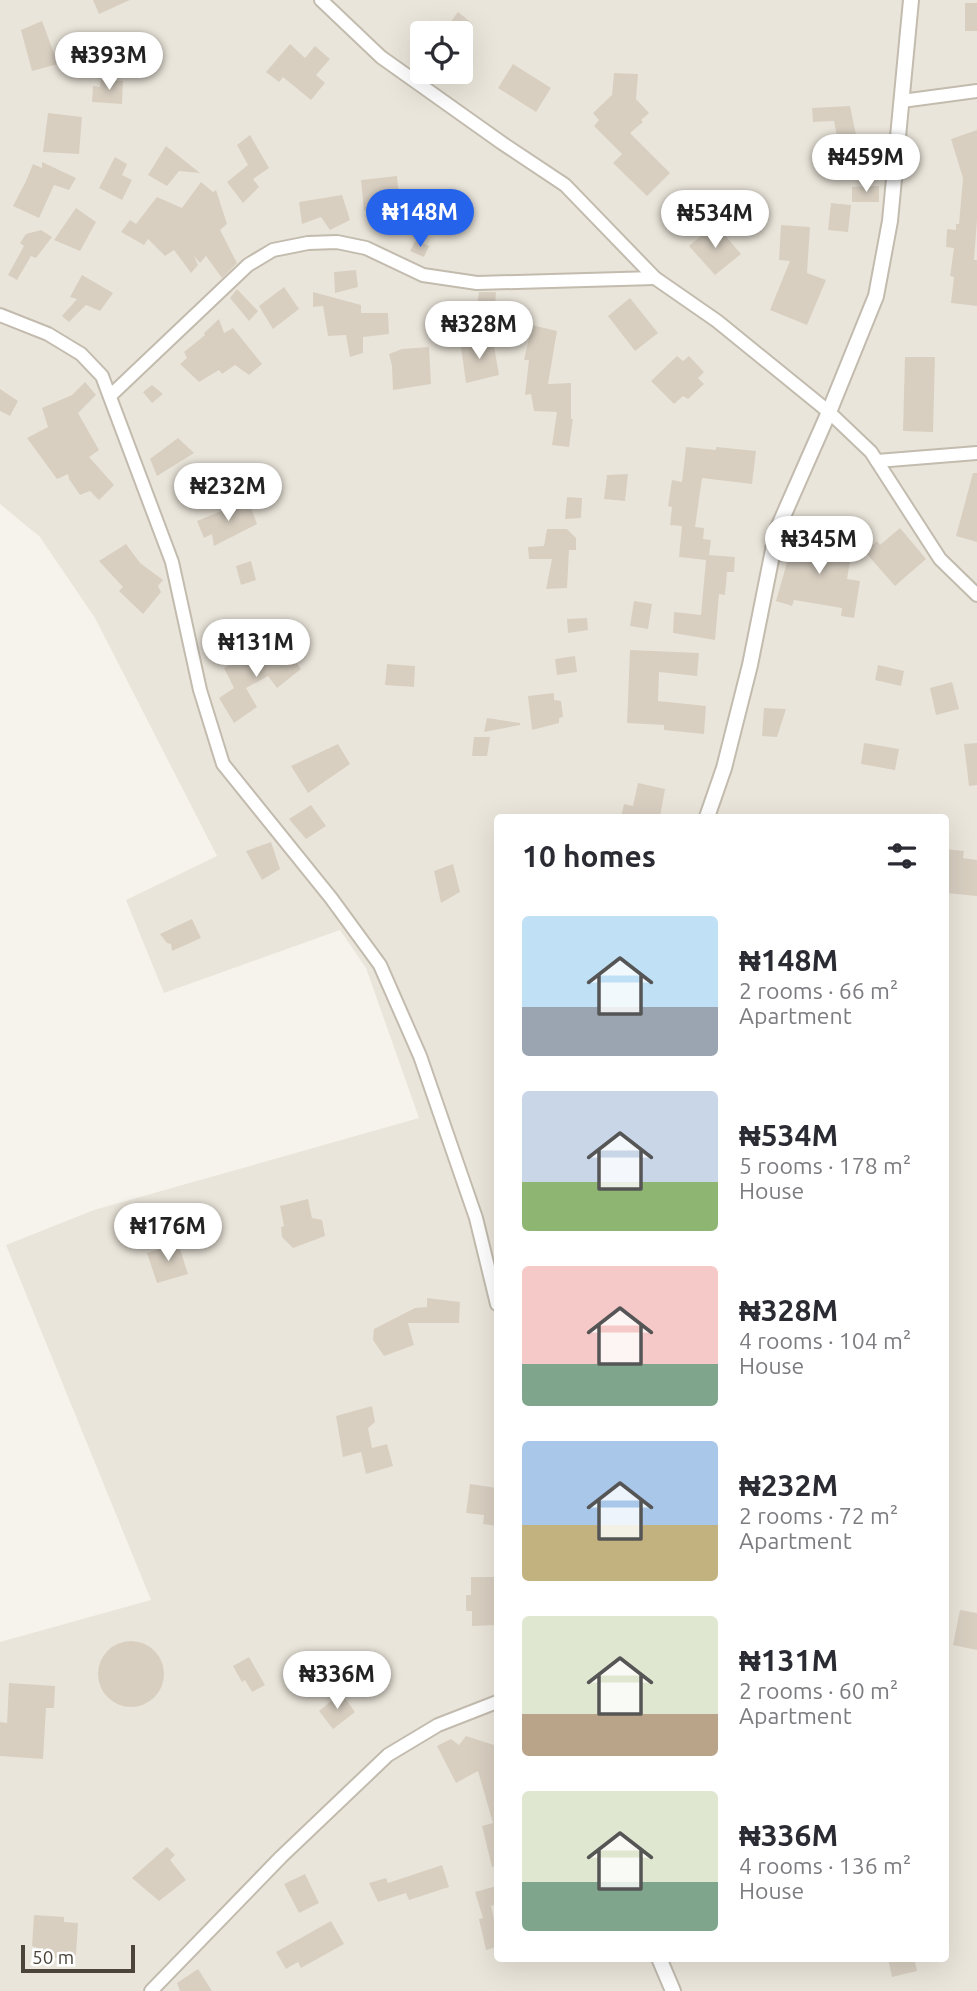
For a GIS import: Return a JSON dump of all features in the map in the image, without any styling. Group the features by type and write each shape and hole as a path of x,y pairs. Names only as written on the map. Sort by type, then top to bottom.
{"street":[{"path":"321,0 381,57 565,185 655,278 717,321 830,412 871,452 940,559 977,595"},
{"path":"708,814 724,768 750,665 777,530 830,412 876,296 890,221 911,0"},
{"path":"902,101 977,91"},
{"path":"110,397 248,265 273,250 308,243 337,242 366,248 423,275 477,283 655,278"},
{"path":"0,315 48,334 81,354 102,376 172,562 200,690 223,764 331,898 380,965 420,1056 476,1218 494,1292"},
{"path":"877,461 977,453"},
{"path":"151,1991 281,1857 388,1755 438,1725 494,1703"},
{"path":"661,1962 673,1991"}],"shaded area":[{"path":"0,0 977,0 977,1991 0,1991 0,1642 151,1600 6,1245 94,1210 419,1118 366,968 340,930 164,993 126,900 217,856 95,618 40,537 0,504"}],"building":[{"path":"93,0 130,0 99,14"},
{"path":"965,3 977,3 977,31 965,31"},
{"path":"458,12 469,21 451,21"},
{"path":"42,21 58,64 32,71 21,30"},
{"path":"290,44 305,58 315,46 330,59 316,75 325,83 311,100 283,77 279,82 266,72"},
{"path":"513,64 551,88 536,112 498,88"},
{"path":"614,73 638,74 636,99 649,113 630,133 670,173 647,196 613,163 622,154 594,126 599,120 593,113 612,95"},
{"path":"101,80 123,81 122,104 92,102 93,86 100,87"},
{"path":"850,106 862,163 821,172 818,158 840,153 834,121 813,122 812,108"},
{"path":"48,113 82,117 79,154 43,152"},
{"path":"977,130 974,260 977,260 977,306 951,303 954,277 950,276 954,248 946,247 947,229 956,230 956,224 959,224 963,178 951,139"},
{"path":"250,135 269,168 253,179 259,187 243,203 227,182 248,165 237,145"},
{"path":"166,146 200,173 179,171 167,186 148,175"},
{"path":"115,157 127,164 122,175 132,180 122,200 99,188"},
{"path":"42,162 76,178 69,190 54,185 39,218 13,206 33,164 42,168"},
{"path":"397,176 400,207 364,211 361,180"},
{"path":"201,182 213,192 216,190 227,224 220,230 237,263 222,278 206,256 200,263 194,256 198,265 191,273 174,250 165,256 148,239 144,245 121,232 130,220 136,224 157,197 182,208"},
{"path":"879,186 879,202 852,202 852,187"},
{"path":"342,195 350,220 330,230 321,217 302,224 299,202"},
{"path":"831,203 851,205 848,232 828,230"},
{"path":"76,208 96,222 80,251 54,240"},
{"path":"715,224 741,254 715,275 689,246"},
{"path":"781,225 810,227 807,273 826,280 807,325 770,310 790,261 779,260"},
{"path":"41,230 52,237 36,258 31,256 17,280 8,275 24,246 20,243 26,234"},
{"path":"416,240 429,246 424,257 410,251"},
{"path":"356,270 358,287 335,293 334,272"},
{"path":"82,275 113,293 100,311 86,305 69,322 62,316 77,299 70,297"},
{"path":"284,287 299,309 273,329 259,306"},
{"path":"237,289 258,311 249,321 230,298"},
{"path":"313,292 361,305 361,313 388,313 389,334 363,337 363,353 350,357 346,335 328,336 323,306 313,307"},
{"path":"479,292 496,292 495,305 477,306"},
{"path":"630,298 658,333 635,351 608,316"},
{"path":"219,319 224,333 233,328 262,364 249,375 235,365 222,374 219,370 199,382 180,364 187,358 184,352"},
{"path":"532,325 557,331 548,384 571,383 573,419 569,447 552,445 557,412 534,411 531,394 525,395 529,360 524,360"},
{"path":"460,340 476,340 476,344 494,346 499,375 466,383"},
{"path":"429,347 431,384 393,390 389,354 402,349"},
{"path":"677,356 683,361 689,356 704,372 698,378 704,384 688,399 683,396 674,404 651,381"},
{"path":"905,357 935,357 933,432 903,431"},
{"path":"85,382 96,395 78,413 99,450 89,457 114,485 99,500 90,491 80,495 68,474 57,479 27,438 48,427 42,408 72,395"},
{"path":"152,385 163,394 152,403 143,392"},
{"path":"0,389 18,401 10,416 0,411"},
{"path":"178,438 194,453 157,476 150,459"},
{"path":"686,447 756,451 752,484 702,478 695,527 704,528 703,539 711,540 709,555 735,557 734,572 727,572 725,595 719,594 715,640 673,633 674,612 701,615 706,560 679,557 682,526 670,525 672,507 668,506 672,480 682,482"},
{"path":"973,473 977,473 977,542 956,536"},
{"path":"628,474 625,501 604,499 607,475"},
{"path":"567,497 582,498 581,518 565,519"},
{"path":"248,500 257,524 214,546 212,534 204,538 197,521"},
{"path":"900,528 926,559 895,586 865,552 877,541 880,545"},
{"path":"547,529 567,529 576,538 576,550 569,550 567,588 546,589 552,559 529,559 528,547 544,546"},
{"path":"796,531 810,536 808,542 852,550 847,579 860,581 854,618 841,616 842,608 794,600 792,606 776,601"},
{"path":"126,544 140,563 163,580 158,586 161,592 143,614 119,591 123,587 99,561"},
{"path":"251,561 256,580 241,585 236,566"},
{"path":"634,601 652,604 648,629 630,626"},
{"path":"587,618 588,630 568,633 567,619"},
{"path":"281,643 301,669 277,688 268,676 246,688 257,707 234,723 219,698 234,688 224,668 246,657 251,666"},
{"path":"630,650 699,653 697,676 659,672 658,701 706,706 704,734 664,730 664,725 627,723"},
{"path":"575,656 577,672 557,675 555,659"},
{"path":"387,664 415,666 414,687 385,685"},
{"path":"878,665 904,671 901,686 875,680"},
{"path":"952,682 959,709 936,715 930,688"},
{"path":"554,693 554,700 561,701 563,717 559,718 559,723 532,730 528,696"},
{"path":"764,708 786,709 777,737 762,736"},
{"path":"487,718 520,723 520,725 484,732"},
{"path":"474,737 490,737 487,756 472,756"},
{"path":"864,743 899,749 895,770 861,764"},
{"path":"977,743 977,785 969,786 964,744"},
{"path":"338,744 350,764 308,793 291,766"},
{"path":"638,783 665,789 661,814 622,814 624,804 633,806"},
{"path":"311,805 326,826 306,839 289,819"},
{"path":"271,842 280,869 262,880 246,851"},
{"path":"949,849 964,851 963,858 977,860 977,896 949,893"},
{"path":"453,864 460,892 441,903 434,871"},
{"path":"192,919 201,938 172,951 171,944 160,934"},
{"path":"308,1199 312,1218 322,1220 325,1236 293,1248 282,1237 281,1227 284,1226 280,1206"},
{"path":"178,1243 188,1274 157,1283 147,1253"},
{"path":"427,1298 460,1302 459,1323 408,1323 414,1345 384,1356 373,1340 374,1329 415,1308 427,1307"},
{"path":"372,1406 375,1422 368,1428 372,1448 387,1444 393,1466 366,1474 361,1452 343,1457 336,1416"},
{"path":"470,1484 494,1488 494,1526 483,1524 484,1515 466,1513"},
{"path":"471,1577 494,1577 494,1625 472,1626 472,1611 466,1611 466,1595 471,1595"},
{"path":"960,1610 977,1613 977,1650 953,1645"},
{"path":"131,1641 144,1644 154,1651 161,1661 164,1674 161,1687 154,1697 144,1704 131,1707 118,1704 108,1697 101,1687 98,1674 101,1661 108,1651 118,1644"},
{"path":"249,1657 265,1685 252,1692 245,1680 242,1682 233,1666"},
{"path":"9,1683 55,1686 54,1708 46,1708 43,1759 0,1756 0,1722 7,1723"},
{"path":"341,1693 355,1712 333,1729 319,1711"},
{"path":"466,1736 494,1745 494,1867 482,1826 493,1823 478,1771 456,1783 437,1746 451,1739 459,1745"},
{"path":"167,1847 175,1855 170,1860 186,1880 159,1901 132,1878"},
{"path":"442,1865 449,1887 409,1900 406,1893 378,1902 369,1883 386,1878 388,1883"},
{"path":"305,1874 319,1903 299,1913 284,1884"},
{"path":"494,1887 494,1905 491,1906 494,1948 486,1950 479,1919 483,1918 475,1892"},
{"path":"34,1915 64,1917 64,1922 78,1923 76,1955 38,1957 38,1948 32,1946"},
{"path":"331,1921 344,1944 301,1968 298,1962 286,1969 276,1952"},
{"path":"889,1962 915,1962 917,1971 892,1977"},
{"path":"198,1969 212,1991 180,1991 177,1983"}]}
